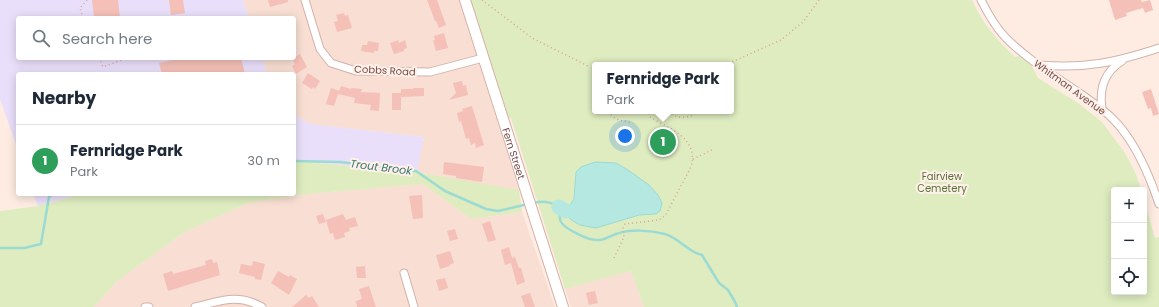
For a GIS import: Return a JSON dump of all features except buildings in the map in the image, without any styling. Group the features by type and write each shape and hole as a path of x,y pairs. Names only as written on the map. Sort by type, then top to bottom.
{"street":[{"name":"Cobbs Road","path":"305,0 320,49 331,63 356,71 430,72 483,58"},
{"name":"Fern Street","path":"465,0 562,307"},
{"name":"Whitman Avenue","path":"981,0 992,22 1005,38 1022,53 1102,109 1121,128 1143,164 1159,204"},
{"path":"1039,65 1085,66 1125,59 1159,48"},
{"path":"1102,109 1102,91 1105,79 1111,69 1125,59"},
{"path":"404,273 414,307"},
{"path":"195,307 224,299 240,298 252,301 262,307"}],"path":[{"path":"82,16 80,8 87,0"},
{"path":"482,0 532,38 590,67"},
{"path":"732,62 781,40 804,22 820,0"},
{"path":"100,60 103,67 122,60"},
{"path":"611,114 616,120 633,122"},
{"path":"614,258 624,237 623,228 625,224 659,220 665,216 691,167 694,156 686,138 650,117 649,114"},
{"path":"671,114 685,118 694,114"},
{"path":"693,159 714,149"}],"shaded area":[{"path":"0,0 243,0 248,16 16,16 16,60 263,60 266,72 16,72 16,144 0,99"},
{"path":"243,0 459,0 519,190 461,193 452,178 417,172 424,137 310,124 296,116 296,72 266,72 263,60 296,60 296,16 248,16"},
{"path":"296,116 310,124 424,137 417,172 296,161"},
{"path":"423,184 471,219 522,212 555,307 94,307 116,282 183,233 248,203 307,194"},
{"path":"34,196 75,196 38,206"},
{"path":"631,271 644,307 571,307 565,289"}],"green space":[{"name":"Fairview Cemetery","path":"469,0 972,0 985,24 1008,51 1015,57 1019,56 1032,66 1038,78 1078,103 1102,122 1125,153 1136,174 1140,187 1111,187 1111,295 1147,295 1147,210 1155,238 1159,237 1159,307 644,307 631,271 565,289 511,118 508,118"},
{"path":"296,161 417,172 519,190 522,212 471,219 423,184 296,196"},
{"path":"75,196 294,196 248,203 183,233 116,282 94,307 0,307 0,211 38,206"}],"water":[{"path":"595,162 616,163 649,185 658,195 662,203 660,211 656,214 639,215 596,228 580,225 573,221 564,214 574,199 576,172 581,167"}],"waterway":[{"name":"Trout Brook","path":"296,161 340,162 416,171 445,191 486,209 498,211 528,204"},
{"name":"Trout Brook","path":"0,248 24,248 41,244 50,196"},
{"name":"Trout Brook","path":"533,203 546,202 559,207 560,218 563,225 577,234 592,240 601,240 622,232 634,231 653,232 670,236 692,251 702,255 719,283 728,290 737,307"},
{"name":"Trout Brook","path":"559,207 566,211"}],"place":[{"name":"Fernridge Park","path":"663,142"}]}
